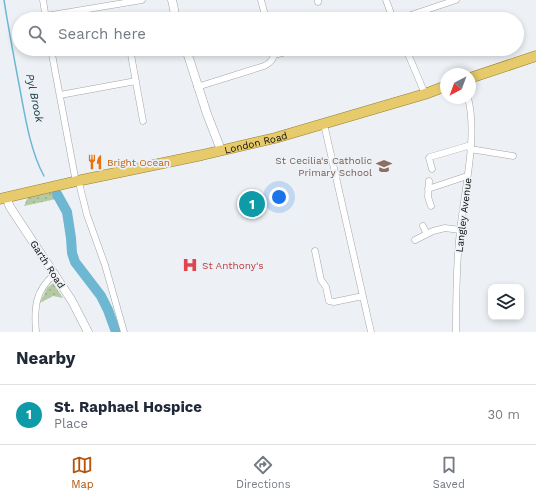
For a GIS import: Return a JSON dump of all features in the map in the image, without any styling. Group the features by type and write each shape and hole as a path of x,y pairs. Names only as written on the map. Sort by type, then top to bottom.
{"highway":[{"path":"476,76 536,56"},
{"name":"London Road","path":"3,198 77,180 275,138 440,88"}],"street":[{"path":"43,0 45,12"},
{"path":"78,12 142,0"},
{"path":"172,0 175,12"},
{"path":"261,0 264,12"},
{"path":"386,0 390,12"},
{"path":"420,12 456,0"},
{"path":"53,56 75,178 79,183 87,215 124,332"},
{"path":"131,56 143,121"},
{"path":"188,56 197,87 222,150"},
{"path":"197,87 264,66 270,63 272,56"},
{"path":"409,56 425,94"},
{"path":"60,95 136,81"},
{"name":"Langley Avenue","path":"456,332 460,230 471,147 469,104"},
{"path":"324,124 372,332"},
{"path":"432,169 430,157 471,147 514,156"},
{"path":"428,190 468,176"},
{"path":"429,181 428,197 431,206"},
{"name":"Garth Road","path":"3,198 55,274 73,303 88,332"},
{"path":"423,226 427,234"},
{"path":"415,240 445,228 460,230"},
{"path":"314,251 321,280 326,287 329,301 334,302 363,296"},
{"path":"36,332 36,302 43,285 55,274"}],"green space":[{"path":"53,192 56,199 24,206 28,197"},
{"path":"53,283 63,298 53,296 40,303 47,288"}],"waterway":[{"name":"Pyl Brook","path":"4,0 12,49"},
{"name":"Pyl Brook","path":"13,56 34,154 44,176"},
{"name":"Pyl Brook","path":"57,194 67,212 72,253 75,262 101,296 116,332"}],"place":[{"name":"Bright Ocean","path":"95,162"},
{"name":"St Cecilia's Catholic Primary School","path":"384,166"},
{"name":"St. Raphael Hospice","path":"252,204"},
{"name":"St Anthony's","path":"190,265"}]}
